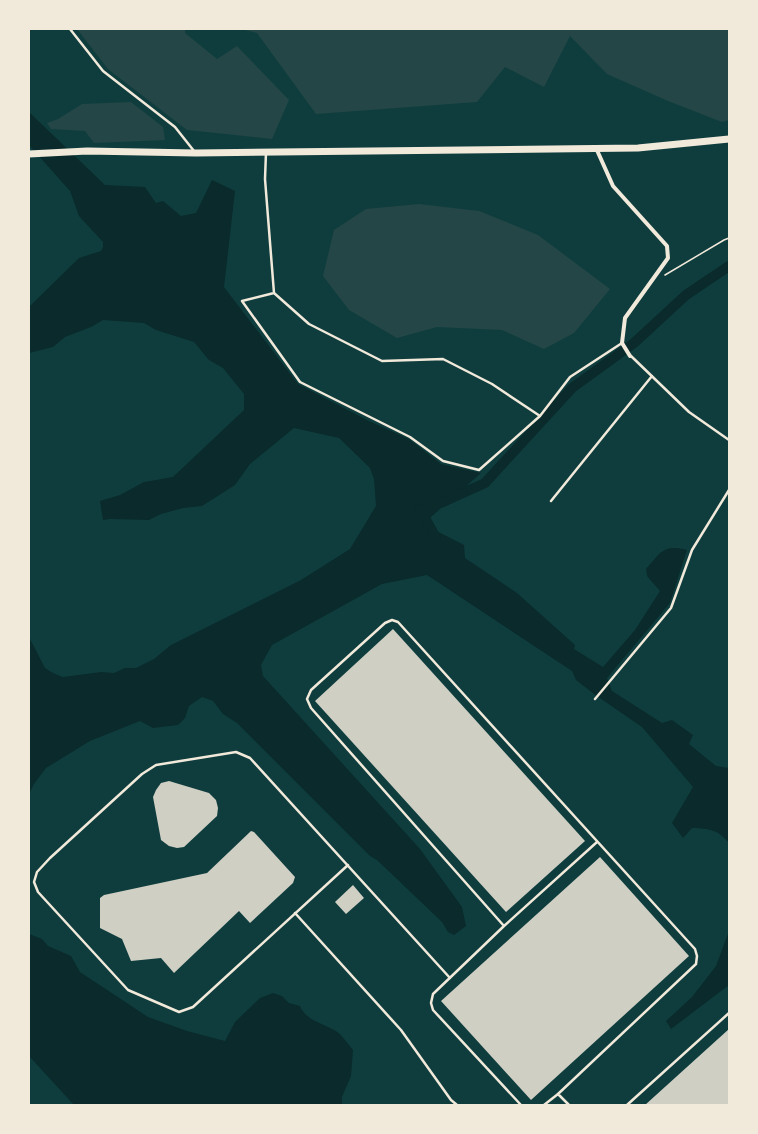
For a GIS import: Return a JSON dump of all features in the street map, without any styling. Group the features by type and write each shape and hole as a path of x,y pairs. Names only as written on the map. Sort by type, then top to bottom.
{"main road":[{"path":"29,154 87,151 196,153 638,148 729,139"}],"street":[{"path":"596,148 613,186 666,246 668,258 625,318 622,343 630,356"}],"lane":[{"path":"70,29 103,71 175,127 196,153"},
{"path":"266,152 265,179 274,293 309,324 382,361 443,359 492,384 540,416"},
{"path":"274,293 242,302 300,382 410,437 443,461 479,470 540,416 570,377 622,343"},
{"path":"630,356 690,412 729,440"},
{"path":"551,501 652,376"},
{"path":"595,699 671,608 692,550 729,490"},
{"path":"504,926 311,708 307,699 311,690 386,623 392,620 398,622 695,949 698,956 696,964 558,1094 544,1105"},
{"path":"348,865 192,1007 179,1012 128,990 38,892 34,882 37,872 50,858 142,774 156,765 236,752 250,758 348,865 450,978"},
{"path":"521,1105 433,1010 431,1003 433,994 504,926 597,842"},
{"path":"295,912 401,1030 451,1100 457,1105"},
{"path":"627,1105 729,1013"},
{"path":"558,1094 568,1105"}],"path":[{"path":"664,275 729,238"}],"shaded area":[{"path":"77,29 185,29 185,33 217,59 237,46 289,100 272,139 187,130 108,69"},
{"path":"241,29 729,29 729,120 722,122 668,101 607,74 570,36 544,87 505,67 477,102 316,114 257,33"},
{"path":"131,102 163,127 165,140 94,143 85,131 51,129 47,123 58,119 82,104"},
{"path":"29,112 105,185 145,187 156,203 163,201 181,216 196,213 212,180 235,191 224,287 298,384 369,421 409,439 441,464 481,473 423,524 464,545 465,558 517,593 575,645 574,649 603,667 635,630 660,591 647,576 646,569 659,554 667,549 679,548 687,550 670,603 607,678 612,691 662,723 672,720 693,735 689,744 716,766 729,768 729,843 717,832 704,829 692,828 683,838 672,823 693,787 642,727 576,680 572,671 427,575 382,584 272,645 261,665 263,676 420,849 462,907 466,926 454,935 448,932 442,922 377,860 370,856 237,723 223,714 213,701 202,697 189,706 185,718 178,725 153,728 140,721 90,741 46,768 34,784 29,794 29,637 45,668 63,677 101,672 114,673 125,668 136,668 154,659 171,645 301,580 350,549 376,506 374,479 370,468 339,438 294,428 250,464 235,485 202,506 183,508 161,514 149,520 103,520 100,501 120,495 144,482 173,477 244,410 244,394 223,368 209,360 194,342 156,330 144,323 103,320 91,327 65,337 53,347 29,353 29,307 79,258 101,251 103,242 79,216 70,191 29,145"},
{"path":"419,204 479,211 538,235 610,289 574,333 544,349 502,330 437,327 397,338 349,310 323,276 334,230 366,209"},
{"path":"729,931 729,985 671,1029 666,1021 692,997 716,966"},
{"path":"29,934 42,939 48,946 71,956 80,972 148,1017 187,1031 225,1041 235,1022 260,998 273,993 282,996 289,1003 300,1006 302,1011 310,1018 336,1031 343,1037 353,1050 351,1076 342,1097 342,1105 74,1105 29,1056"}],"building":[{"path":"393,629 585,841 506,912 315,701"},
{"path":"169,781 209,793 216,800 218,808 217,816 184,847 177,848 169,846 161,840 153,797 161,783"},
{"path":"251,831 254,832 295,877 293,883 250,923 239,911 174,973 161,958 131,961 122,939 100,928 100,898 104,895 207,873"},
{"path":"600,857 689,956 531,1100 441,1001"},
{"path":"353,885 364,898 346,914 335,902"},
{"path":"729,1029 729,1105 645,1105"}],"waterway":[{"path":"441,503 485,483 572,388 634,343 686,295 729,266"},
{"path":"419,509 436,538"}]}
